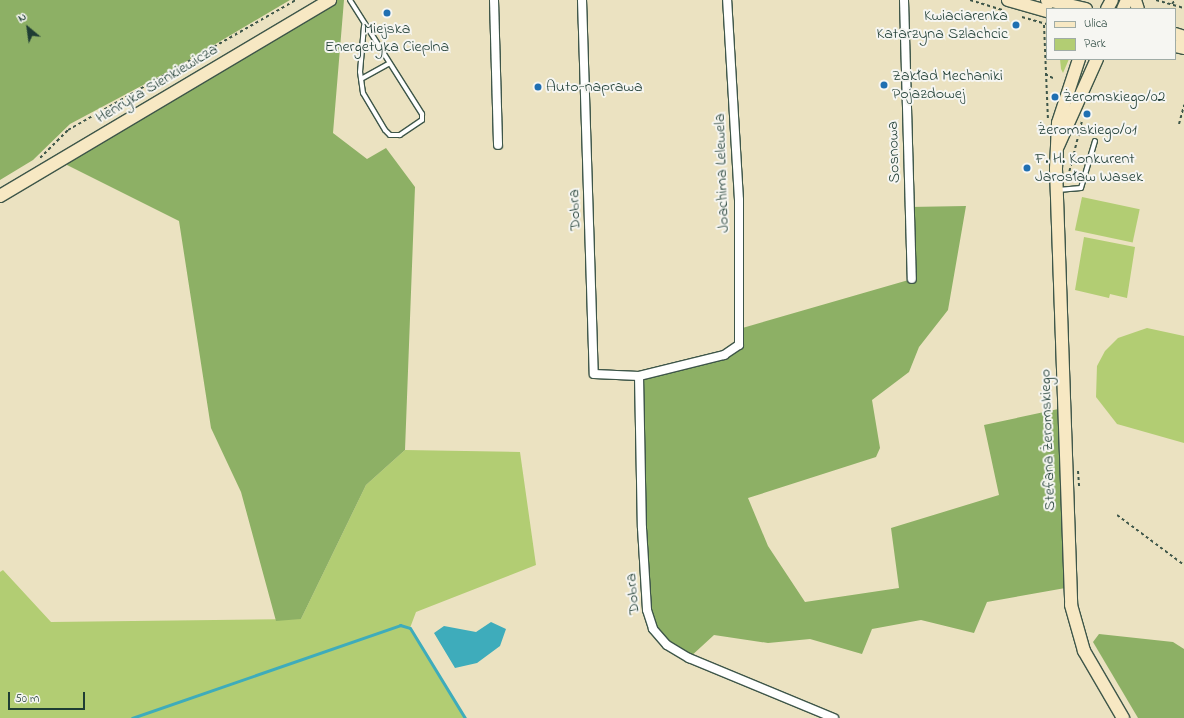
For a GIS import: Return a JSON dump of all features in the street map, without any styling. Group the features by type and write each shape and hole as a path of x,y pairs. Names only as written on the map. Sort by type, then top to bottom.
{"street":[{"name":"Henryka Sienkiewicza","path":"0,196 330,0"},
{"path":"494,0 498,146"},
{"name":"Dobra","path":"582,0 594,374 639,376 724,355 739,345"},
{"name":"Joachima Lelewela","path":"727,0 739,200 739,345"},
{"name":"Sosnowa","path":"904,0 912,279"},
{"path":"1008,0 1046,11"},
{"path":"1047,0 1082,8"},
{"name":"Stefana Żeromskiego","path":"1078,60 1058,124 1056,149 1061,190 1071,605 1084,651 1123,718"},
{"name":"Stefana Żeromskiego","path":"1056,149 1097,60"},
{"name":"Dobra","path":"639,376 642,528 647,610 653,629 667,645 689,658 834,718"}],"lane":[{"path":"350,0 364,26 422,114 422,120 400,135 390,135 385,130 363,93 361,79 364,26"},
{"path":"361,79 388,64"},
{"path":"1061,190 1081,188 1095,141"}],"path":[{"path":"43,156 68,130 296,0"},
{"path":"1156,0 1184,8"},
{"path":"1172,4 1175,0"},
{"path":"1045,74 1054,78"},
{"path":"1179,124 1184,105"},
{"path":"1061,190 1082,118"},
{"path":"1078,468 1078,490"},
{"path":"1117,515 1184,565"}],"green space":[{"path":"0,0 290,0 175,68 70,124 33,160 0,180"},
{"path":"330,0 344,0 333,133 367,159 386,148 415,187 405,450 366,485 301,619 276,621 241,492 211,428 179,221 59,161"},
{"path":"1060,60 1069,60 1063,73"},
{"path":"1082,197 1140,209 1133,243 1075,230"},
{"path":"966,206 948,310 919,347 909,372 872,400 880,448 876,457 748,498 768,546 805,602 899,588 891,528 999,495 984,425 1063,408 1071,587 987,602 974,633 921,620 872,629 862,654 810,639 768,643 714,635 689,658 677,651 648,619 639,376 734,351 739,329 912,279 909,207"},
{"path":"1084,237 1135,247 1127,298 1110,294 1109,298 1075,290"},
{"path":"1147,328 1184,336 1184,443 1117,424 1096,397 1097,366 1105,351 1118,338"},
{"path":"405,450 520,452 536,565 416,612 410,628 465,718 0,718 0,572 3,570 51,622 301,619 366,485"},
{"path":"1099,634 1173,642 1184,649 1184,718 1138,718 1093,642"}],"water":[{"path":"491,622 506,629 500,646 477,663 455,668 434,633 444,626 476,632"}],"waterway":[{"path":"132,718 400,625 410,628 465,718"}],"place":[{"name":"Miejska Energetyka Cieplna","path":"387,13"},
{"name":"Kwiaciarenka Katarzyna Szlachcic","path":"1016,25"},
{"name":"Zakład Mechaniki Pojazdowej","path":"884,85"},
{"name":"Auto-naprawa","path":"538,87"},
{"name":"Żeromskiego/02","path":"1055,97"},
{"name":"Żeromskiego/01","path":"1087,114"},
{"name":"F. H. Konkurent Jarosław Wasek","path":"1027,168"}]}
